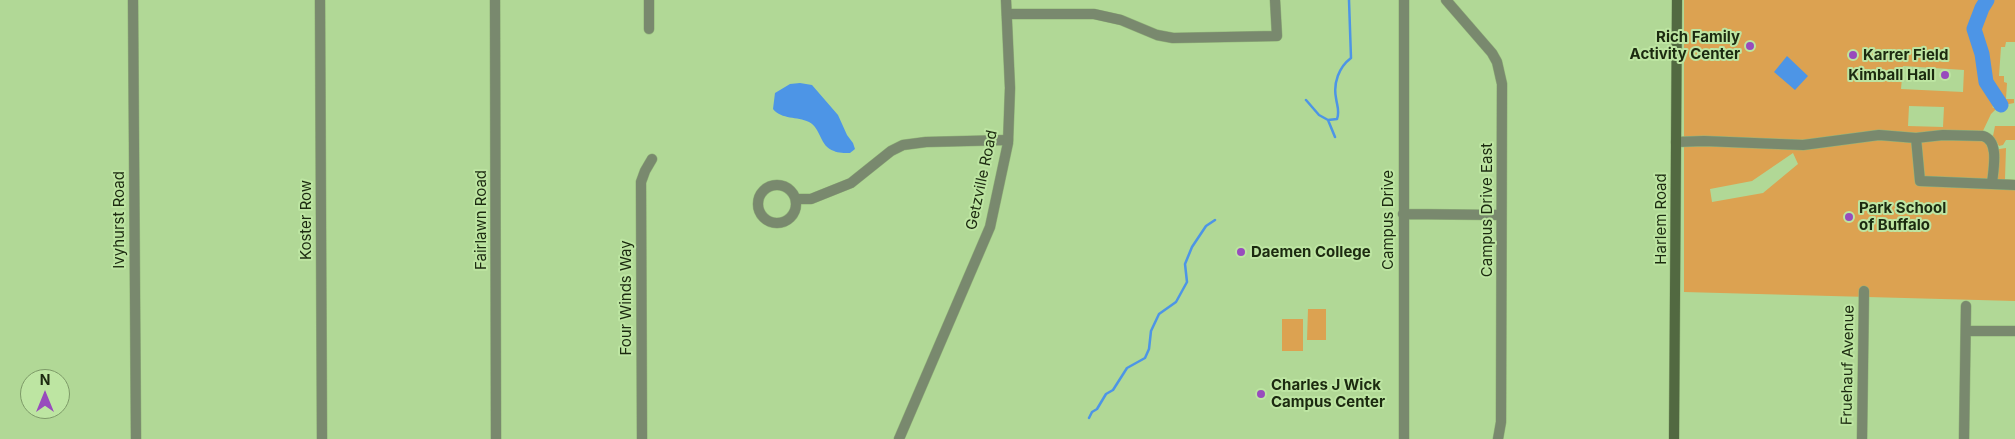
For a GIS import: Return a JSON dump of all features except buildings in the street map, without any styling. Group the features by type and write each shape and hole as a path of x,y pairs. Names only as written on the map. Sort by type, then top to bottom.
{"main road":[{"name":"Harlem Road","path":"1674,439 1677,0"}],"street":[{"name":"Ivyhurst Road","path":"133,0 136,439"},
{"name":"Koster Row","path":"320,0 322,439"},
{"name":"Fairlawn Road","path":"495,0 496,439"},
{"path":"649,0 649,29"},
{"name":"Getzville Road","path":"899,439 990,227 1008,140 1010,88 1006,0"},
{"path":"1007,14 1094,14 1121,20 1157,35 1173,38 1276,36 1276,0"},
{"name":"Campus Drive","path":"1404,0 1404,439"},
{"name":"Campus Drive East","path":"1446,0 1492,53 1500,73 1502,92 1501,422 1498,439"},
{"path":"1676,142 1704,141 1803,145 1879,136 1916,138 1943,135 1989,138 1992,142 1993,156 1992,184"},
{"path":"1916,138 1920,180 2015,185"},
{"path":"796,199 811,199 851,183 891,151 904,145 926,142 1008,140"},
{"name":"Four Winds Way","path":"642,439 641,182 645,170 652,159"},
{"path":"1403,214 1502,215"},
{"name":"Fruehauf Avenue","path":"1862,439 1864,290"},
{"path":"1964,439 1966,306"},
{"path":"1966,330 2015,331"}],"shaded area":[{"name":"Park School of Buffalo","path":"1684,0 2015,0 2015,42 2006,42 2005,47 2001,47 1999,76 2004,76 2004,82 2007,83 2006,99 2014,99 2014,103 1999,106 1996,104 1992,107 1996,109 1991,114 1982,133 1993,150 2006,148 2005,179 2015,180 2015,301 1684,292","holes":["1903,66 1964,70 1963,92 1901,89","1909,106 1944,107 1943,127 1908,126","1793,153 1798,164 1763,193 1712,202 1710,189 1752,181"]},
{"path":"1995,126 2015,126 2015,140 2006,140 2003,145 1999,146 1993,136"},
{"path":"1308,309 1326,309 1326,340 1307,340"},
{"path":"1282,319 1303,319 1303,351 1282,351"}],"water":[{"path":"1787,56 1808,76 1795,90 1774,72"},
{"path":"790,84 812,85 838,115 855,149 850,153 829,149 816,128 809,122 781,115 773,109 775,93"}],"waterway":[{"path":"1335,137 1328,120 1337,119 1336,81 1343,66 1351,58 1349,0"},
{"path":"1987,0 1974,29 1982,54 1986,82 2001,105"},
{"path":"1306,100 1319,115 1328,120"},
{"path":"1089,418 1106,394 1113,390 1127,368 1145,358 1149,349 1151,331 1159,314 1176,302 1187,282 1185,264 1192,247 1206,226 1215,220"}],"place":[{"name":"Rich Family Activity Center","path":"1750,46"},
{"name":"Karrer Field","path":"1853,55"},
{"name":"Kimball Hall","path":"1945,75"},
{"name":"Park School of Buffalo","path":"1849,217"},
{"name":"Daemen College","path":"1241,252"},
{"name":"Charles J Wick Campus Center","path":"1261,394"}]}
